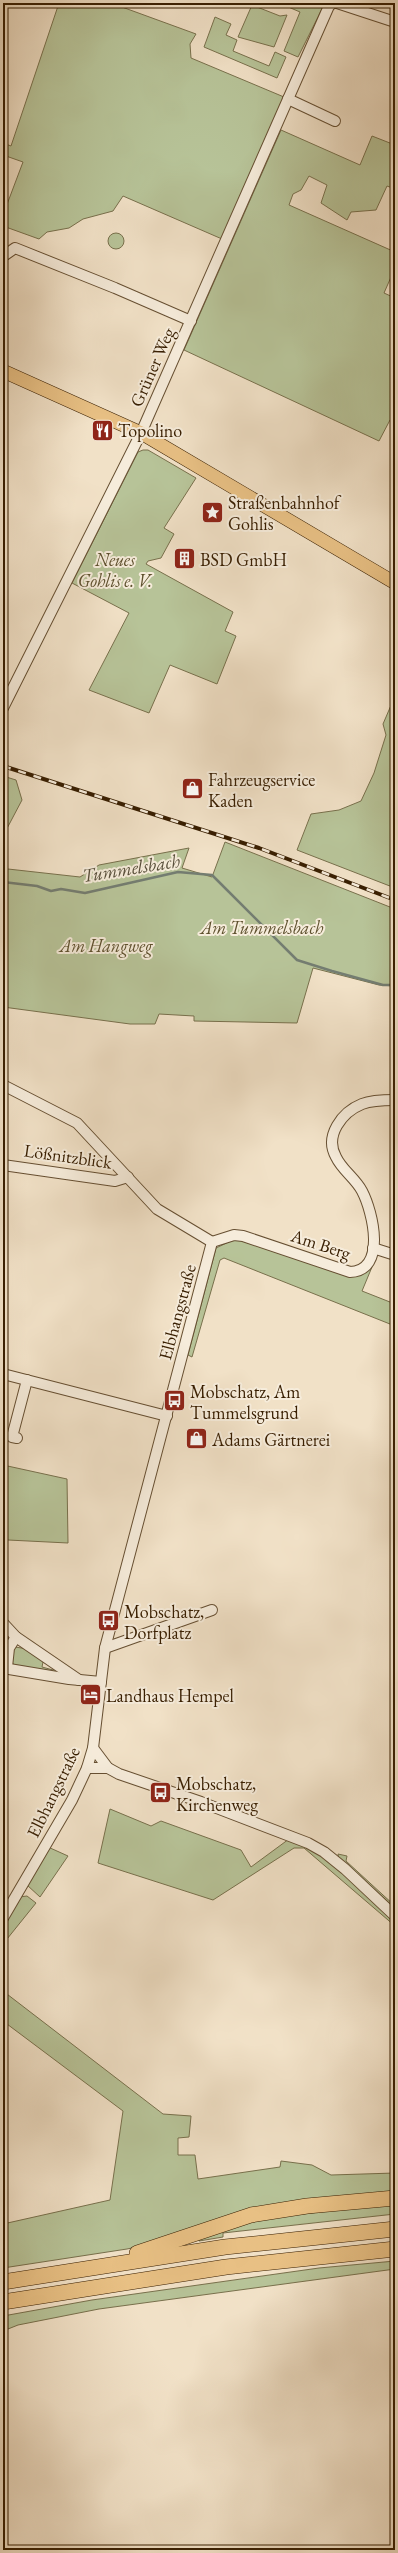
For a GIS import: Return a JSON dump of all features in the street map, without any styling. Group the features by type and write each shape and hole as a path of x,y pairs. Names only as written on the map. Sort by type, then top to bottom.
{"highway":[{"path":"104,2265 251,2215 307,2206 395,2198"},
{"path":"3,2282 104,2265 295,2238 395,2229"},
{"path":"3,2302 218,2268 395,2249"}],"main road":[{"path":"3,371 140,433 395,583"}],"street":[{"name":"Grüner Weg","path":"4,705 140,433 191,321 329,6 333,3"},
{"path":"337,3 395,22"},
{"path":"288,99 336,121"},
{"path":"5,255 15,248 116,288 191,321"},
{"path":"3,1085 77,1123 164,1214 212,1242"},
{"name":"Am Berg","path":"212,1242 234,1236 252,1238 350,1272 363,1270 369,1265 373,1248 370,1213 363,1193 336,1158 332,1140 333,1132 338,1123 353,1108 372,1101 395,1100"},
{"name":"Lößnitzblick","path":"3,1165 114,1181 128,1177"},
{"name":"Elbhangstraße","path":"3,1918 72,1800 87,1768 94,1748 105,1648 212,1242"},
{"path":"373,1248 395,1255"},
{"path":"3,1374 167,1416"},
{"path":"17,1438 12,1437 27,1380"},
{"path":"105,1648 212,1610"},
{"path":"3,1623 16,1637 79,1680"},
{"path":"16,1637 9,1648 5,1667 79,1680 101,1682"},
{"path":"94,1748 108,1768 119,1774 201,1802 308,1843 324,1852 345,1869 395,1916"},
{"path":"87,1768 108,1768"}],"green space":[{"path":"59,3 111,3 196,34 190,44 191,58 284,97 222,239 123,196 113,211 83,219 69,228 47,232 39,239 3,226 3,215 23,162 6,156 3,160 3,143 11,146"},
{"path":"279,3 324,5 298,57 284,51 300,12"},
{"path":"252,5 280,16 287,15 274,47 238,37"},
{"path":"215,17 231,24 226,35 237,40 233,51 269,66 275,52 286,57 277,78 204,47"},
{"path":"281,130 360,165 372,136 395,145 395,189 387,186 376,210 351,212 347,220 321,203 327,185 309,176 301,190 293,194 289,205 395,252 395,268 384,293 395,298 395,422 390,420 379,441 184,350"},
{"path":"113,233 119,233 124,238 122,247 119,249 113,249 108,244 108,238"},
{"name":"Neues Gohlis e. V.","path":"148,450 196,478 164,528 174,534 161,558 148,561 146,564 233,612 225,631 236,636 217,684 170,665 149,713 89,690 129,613 72,583 138,452"},
{"path":"395,696 395,888 297,850 311,814 339,810 361,801 374,773 386,735 383,724"},
{"path":"3,776 16,780 22,800 3,836"},
{"path":"225,842 395,909 395,986 379,985 313,968 297,1023 194,1021 194,1016 159,1014 155,1024 130,1024 3,1007 3,877 8,869 80,877 99,865 189,848 182,868 212,877"},
{"path":"233,1240 239,1240 350,1276 359,1275 372,1267 362,1291 395,1304 395,1326 224,1258 220,1260 192,1357 188,1355 216,1248"},
{"path":"3,1465 67,1479 68,1543 8,1540 3,1535"},
{"path":"15,1647 28,1649 47,1663 43,1662 42,1667 53,1670 55,1665 69,1674 19,1668 12,1663 11,1650"},
{"path":"110,1809 151,1826 161,1821 241,1850 251,1867 289,1839 319,1854 333,1864 395,1920 395,1926 304,1848 294,1848 213,1900 98,1863"},
{"path":"48,1847 68,1856 40,1897 27,1885"},
{"path":"338,1854 347,1856 346,1861 395,1906 395,1912 339,1860"},
{"path":"27,1896 36,1903 3,1944 3,1924 19,1897"},
{"path":"3,1991 163,2114 191,2116 189,2137 178,2138 178,2155 195,2155 198,2179 280,2167 281,2161 312,2165 331,2175 395,2173 395,2191 127,2249 3,2268 3,2224 110,2200 123,2111 3,2021"},
{"path":"395,2203 395,2214 223,2233 223,2237 199,2241 198,2239 243,2224 277,2217"},
{"path":"395,2261 395,2269 99,2309 18,2325 3,2331 3,2316 92,2300 319,2268"}],"waterway":[{"name":"Tummelsbach","path":"3,882 37,886 51,891 61,889 85,893 178,872 212,875 297,960 383,985 395,985"}],"railway":[{"path":"3,766 259,848 395,900"}],"place":[{"name":"Topolino","path":"102,430"},
{"name":"Straßenbahnhof Gohlis","path":"212,512"},
{"name":"BSD GmbH","path":"185,559"},
{"name":"Fahrzeugservice Kaden","path":"193,789"},
{"name":"Mobschatz, Am Tummelsgrund","path":"174,1401"},
{"name":"Adams Gärtnerei","path":"196,1439"},
{"name":"Mobschatz, Dorfplatz","path":"108,1621"},
{"name":"Landhaus Hempel","path":"91,1695"},
{"name":"Mobschatz, Kirchenweg","path":"161,1793"}],"park label":[{"name":"Am Tummelsbach","path":"262,927"},
{"name":"Am Hangweg","path":"106,945"}]}
